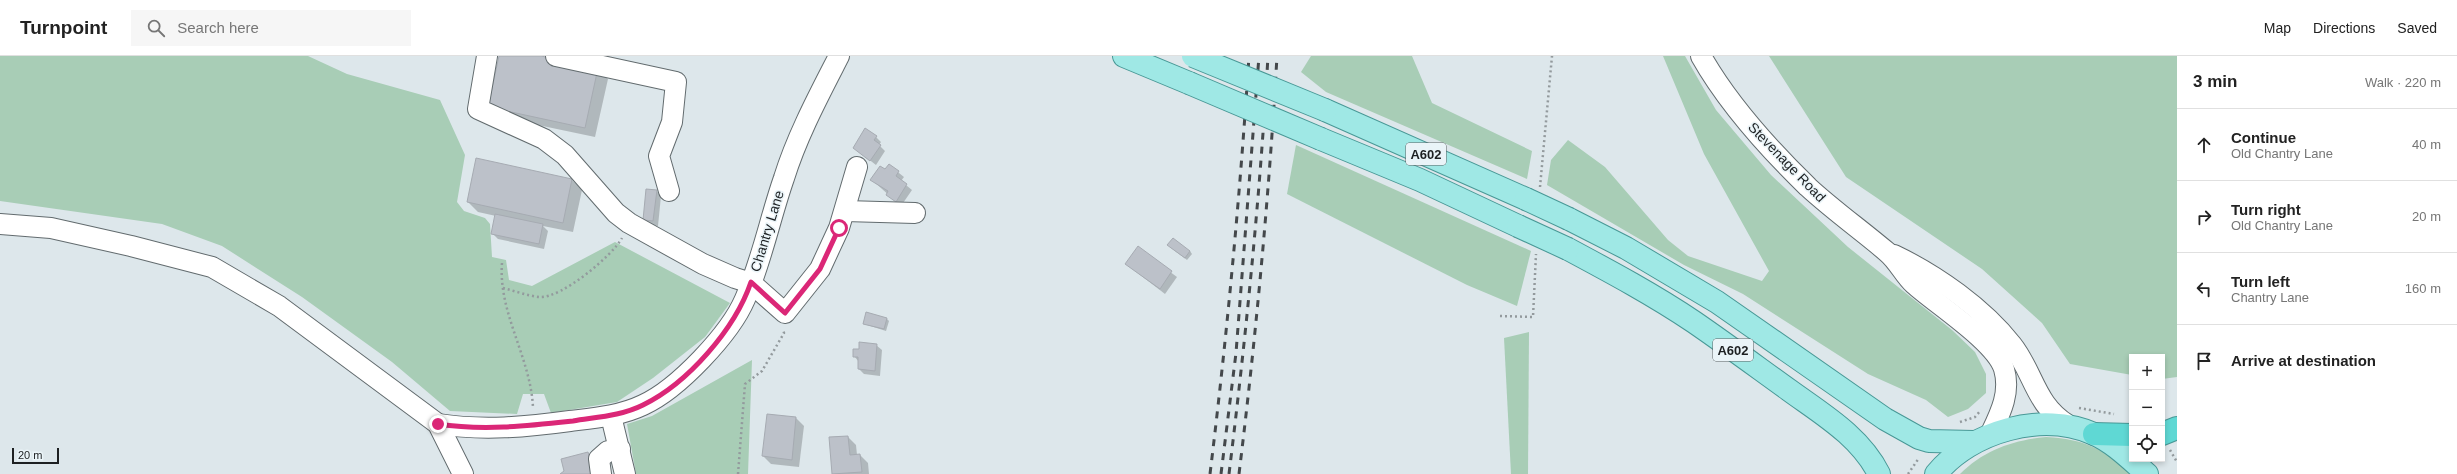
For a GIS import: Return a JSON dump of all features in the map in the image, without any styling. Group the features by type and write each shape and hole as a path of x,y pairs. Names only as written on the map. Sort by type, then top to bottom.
{"highway":[{"path":"2165,433 2177,428"},
{"path":"2094,434 2129,435"}],"main road":[{"name":"A602","path":"1124,56 1189,82 1321,140 1420,180 1568,249 1680,314 1752,363 1841,428 1861,446 1879,474"},
{"name":"A602","path":"1193,56 1326,110 1526,199 1626,248 1717,302 1885,419 1919,438 1929,441 1982,438"},
{"path":"1936,474 1946,462 1982,438 2023,427 2068,425 2094,434 2147,474"}],"street":[{"path":"487,56 478,109 544,139 565,155 616,213 629,223 703,264 735,278 751,282 785,313 820,269 844,212 857,167"},
{"path":"556,56 676,82 672,122 659,156 669,191"},
{"name":"Chantry Lane","path":"438,424 469,429 534,427 610,416 644,405 675,384 715,346 745,301 784,177 814,106 839,56"},
{"name":"Stevenage Road","path":"1701,56 1727,96 1774,152 1808,187 1889,253 1912,282 1986,344 2004,369 2005,402 1982,438"},
{"path":"844,212 915,213"},
{"path":"0,224 51,228 131,246 212,267 279,306 438,424 463,474"},
{"name":"Stevenage Road","path":"1889,253 1924,270 1996,327 2012,346 2027,368 2045,406 2054,416 2068,425"},
{"path":"610,416 620,449 625,474"},
{"path":"601,474 599,459 608,451 620,449"}],"path":[{"path":"504,288 541,297 564,289 596,266 618,244 629,223"},
{"path":"502,263 501,276 510,319 533,394 534,427"},
{"path":"738,474 745,384 762,371 784,333"}],"green space":[{"path":"0,56 308,56 347,74 440,100 465,155 457,202 464,211 485,218 490,224 492,257 506,260 509,280 532,286 615,242 730,303 705,337 653,378 617,402 551,413 544,394 523,394 517,414 450,411 392,362 302,297 222,246 162,224 0,201"},
{"path":"1311,56 1412,56 1432,103 1532,151 1527,179 1326,92 1301,72"},
{"path":"1663,56 1685,56 1716,110 1771,175 1848,247 1952,330 1975,352 1986,374 1986,393 1968,409 1948,417 1926,400 1868,374 1743,294 1684,265 1547,185 1551,160 1568,140 1605,167 1668,240 1688,256 1762,281 1769,271 1704,154"},
{"path":"1769,56 2177,56 2177,377 2165,379 2165,354 2129,354 2129,374 2070,364 2042,323 1982,269 1846,177"},
{"path":"1296,145 1531,251 1517,306 1467,285 1287,194"},
{"path":"1529,332 1528,474 1511,474 1504,338"},
{"path":"752,360 748,474 636,474 627,424 652,416"},
{"path":"2046,437 2073,440 2094,448 2137,474 1960,474 1979,459 2000,448 2034,438"}],"building":[{"path":"499,56 541,56 598,68 585,128 488,107"},
{"path":"865,128 877,136 874,140 881,145 870,161 853,148"},
{"path":"476,158 572,179 563,223 467,202"},
{"path":"889,164 899,171 896,176 907,184 896,202 886,195 888,191 870,180 880,166 885,169"},
{"path":"646,189 657,190 653,221 643,220"},
{"path":"495,214 543,224 539,244 491,234"},
{"path":"1173,238 1190,251 1185,258 1167,245"},
{"path":"1138,246 1172,271 1160,289 1125,264"},
{"path":"866,312 887,318 884,329 863,324"},
{"path":"859,342 877,344 875,371 858,369 858,357 853,357 853,349 859,349"},
{"path":"767,414 796,417 792,460 762,456"},
{"path":"848,436 850,455 860,454 862,472 832,474 829,437"},
{"path":"588,452 594,474 560,474 564,471 561,459"}],"railway":[{"path":"1210,474 1222,370 1242,161 1249,56"},
{"path":"1221,474 1236,353 1259,56"},
{"path":"1229,474 1252,265 1268,56"},
{"path":"1239,474 1261,265 1277,56"}],"route":[{"path":"438,424 469,429 534,427 610,416 644,405 675,384 715,346 745,301 751,282 785,313 820,269 839,228"}]}
